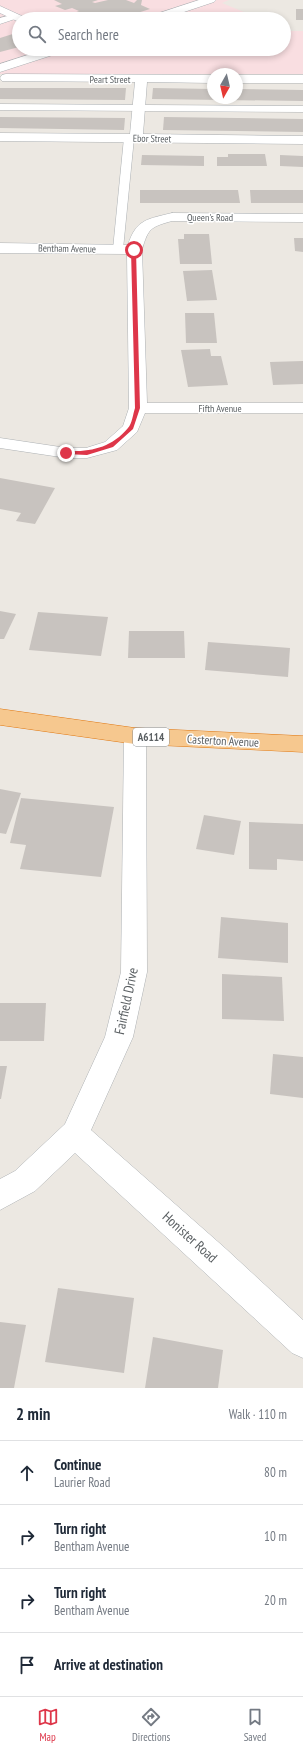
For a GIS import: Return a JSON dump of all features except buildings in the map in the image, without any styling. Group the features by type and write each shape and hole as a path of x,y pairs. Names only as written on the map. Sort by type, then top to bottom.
{"highway":[{"name":"Casterton Avenue","path":"0,717 135,736 303,744"}],"street":[{"path":"173,12 210,0"},
{"path":"0,9 12,15"},
{"path":"3,73 42,56"},
{"name":"Peart Street","path":"3,73 141,79 207,79"},
{"path":"132,138 138,108 141,79"},
{"path":"243,79 303,79"},
{"name":"Ebor Street","path":"0,137 303,140"},
{"name":"Queen's Road","path":"126,249 150,223 172,217 303,218"},
{"name":"Bentham Avenue","path":"0,248 126,249"},
{"path":"0,443 66,453 87,453 111,446 131,428 138,408 126,249"},
{"name":"Fifth Avenue","path":"138,408 303,408"},
{"name":"Fairfield Drive","path":"0,1195 25,1180 75,1134 119,1037 134,972 135,736"},
{"name":"Honister Road","path":"75,1134 214,1259 303,1342"}],"lane":[{"path":"0,21 12,19"},
{"path":"0,108 303,109"},
{"path":"126,249 132,138"}],"shaded area":[{"path":"0,0 229,0 222,3 244,12 12,12 12,56 291,56 291,31 303,31 303,74 243,74 243,68 207,68 207,74 0,74"}],"route":[{"path":"66,453 87,453 111,446 131,428 138,408 134,250"}]}
